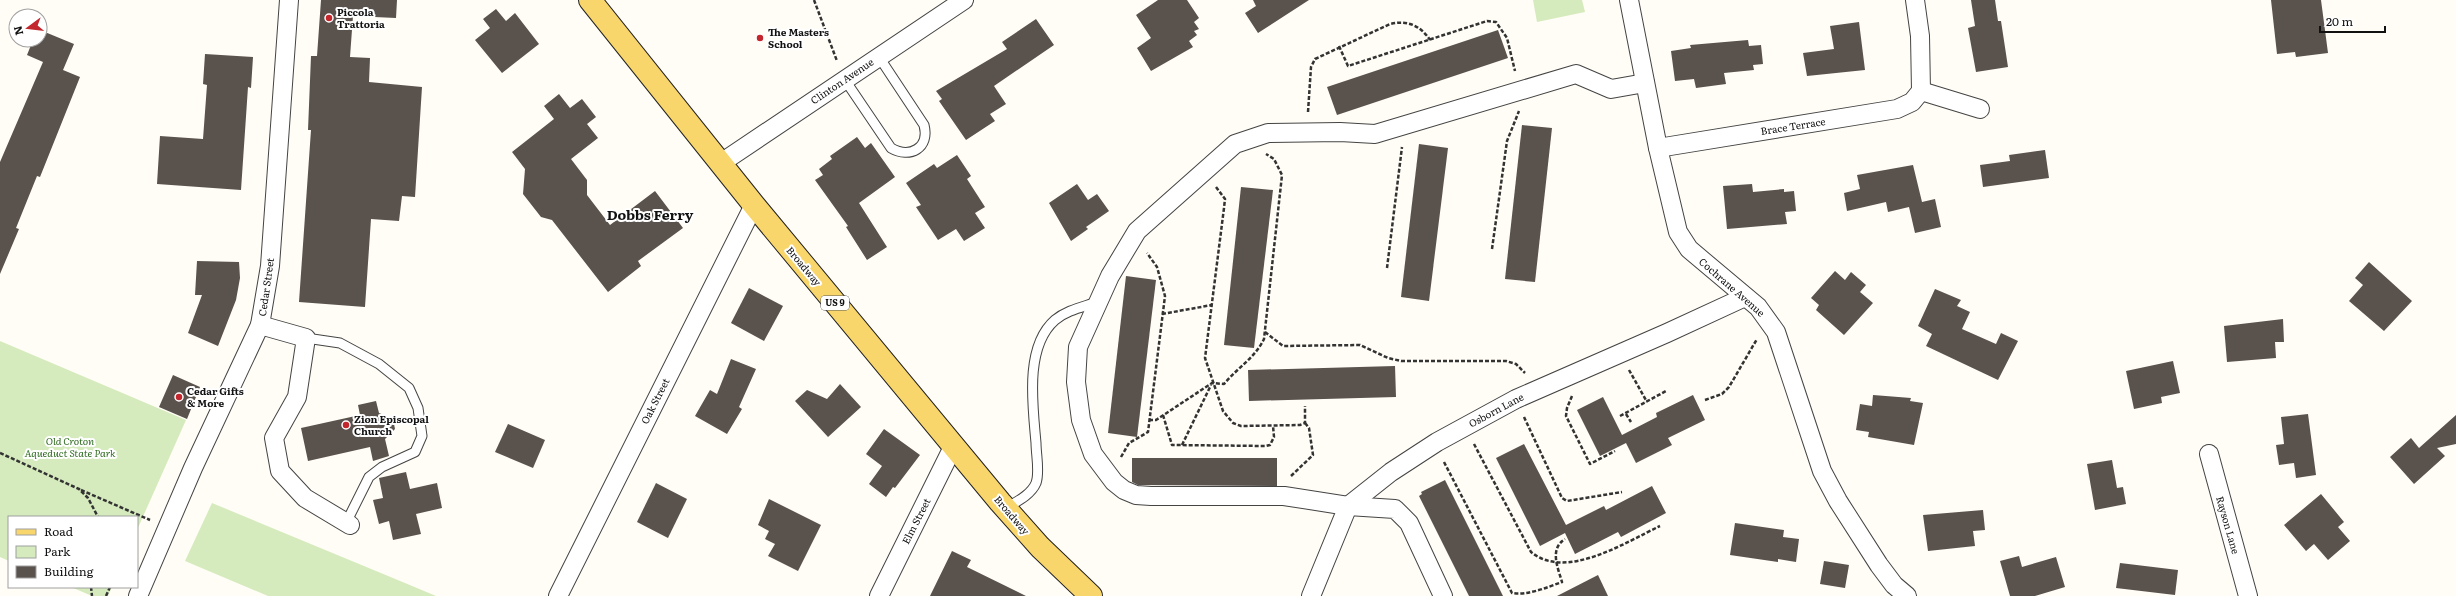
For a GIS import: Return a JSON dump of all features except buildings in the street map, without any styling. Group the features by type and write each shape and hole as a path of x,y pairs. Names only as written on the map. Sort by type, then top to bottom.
{"main road":[{"name":"Broadway","path":"590,0 754,205 953,446 1045,552 1091,596"}],"street":[{"name":"Cedar Street","path":"138,596 193,468 260,325 270,266 289,0"},
{"name":"Clinton Avenue","path":"721,163 964,0"},
{"name":"Cochrane Avenue","path":"1629,0 1658,148 1678,232 1689,249 1745,297 1768,320 1776,332 1809,437 1825,477 1838,501 1879,565 1894,585 1907,596"},
{"path":"1915,0 1920,36 1921,91 1980,110"},
{"path":"1443,596 1409,524 1395,509 1348,506 1284,496 1136,495 1124,490 1110,477 1090,448 1081,420 1076,382 1078,347 1110,276 1137,231 1235,144 1268,133 1375,134 1576,74 1611,89 1645,83"},
{"name":"Brace Terrace","path":"1658,148 1897,109 1912,102 1921,91"},
{"name":"Oak Street","path":"558,596 754,205"},
{"name":"Osborn Lane","path":"1311,596 1348,506 1391,472 1437,442 1516,399 1745,297"},
{"path":"260,325 306,338 297,397 274,438 280,471 305,498 348,524"},
{"name":"Elm Street","path":"879,596 953,446"},
{"name":"Rayson Lane","path":"2209,454 2248,596"}],"lane":[{"path":"844,80 891,148 900,153 911,154 919,149 925,141 926,133 924,124 879,57"},
{"path":"1006,508 1022,498 1036,483 1037,467 1032,387 1037,350 1054,321 1068,312 1098,302"},
{"path":"306,338 340,343 379,364 409,388 418,408 422,436 416,452 382,467 369,477 348,524"}],"path":[{"path":"814,0 844,80"},
{"path":"1306,133 1311,67 1315,59 1390,24 1402,21 1420,28 1430,40"},
{"path":"1339,46 1348,66 1487,21 1496,22 1507,38 1519,91 1520,109 1507,141 1492,250"},
{"path":"1388,268 1402,140 1400,126"},
{"path":"1149,420 1156,420 1212,383 1224,384 1232,373 1255,356 1264,339 1282,175 1274,159 1264,152 1258,137"},
{"path":"1206,170 1209,179 1224,199 1205,358 1212,383 1223,411 1233,423 1241,426 1300,425 1305,423"},
{"path":"1110,477 1129,443 1148,432 1165,296 1157,267 1148,253 1132,240"},
{"path":"1162,314 1212,305"},
{"path":"1705,400 1722,394 1729,387 1768,320"},
{"path":"1265,332 1283,346 1360,345 1388,358 1401,361 1506,361 1516,364 1529,377 1536,390"},
{"path":"1621,353 1647,402"},
{"path":"1568,376 1574,390 1566,408 1566,416 1590,464 1615,452"},
{"path":"1182,445 1212,383"},
{"path":"1620,416 1666,391"},
{"path":"1516,399 1562,498 1567,501 1622,492"},
{"path":"1284,496 1286,480 1313,455 1309,428 1305,423 1305,406"},
{"path":"1626,413 1631,422"},
{"path":"1163,415 1172,445 1266,446 1270,444 1274,437 1273,426"},
{"path":"1465,427 1531,552 1548,562 1585,560 1660,526"},
{"path":"1437,442 1441,456 1512,593 1519,596 1529,594 1562,582 1556,562 1557,548 1565,539"},
{"path":"0,453 168,528"},
{"path":"79,489 88,498 97,516"}],"green space":[{"path":"1533,0 1582,0 1585,12 1537,22"},
{"name":"Old Croton Aqueduct State Park","path":"0,341 186,420 138,528 138,516 8,516 8,561 0,557"},
{"path":"212,503 436,596 268,596 185,561"},
{"path":"73,588 112,588 108,596 92,596"}],"place":[{"name":"Piccola Trattoria","path":"329,18"},
{"name":"The Masters School","path":"760,38"},
{"name":"Cedar Gifts & More","path":"179,397"},
{"name":"Zion Episcopal Church","path":"346,425"}],"district":[{"name":"Dobbs Ferry","path":"650,215"}]}
